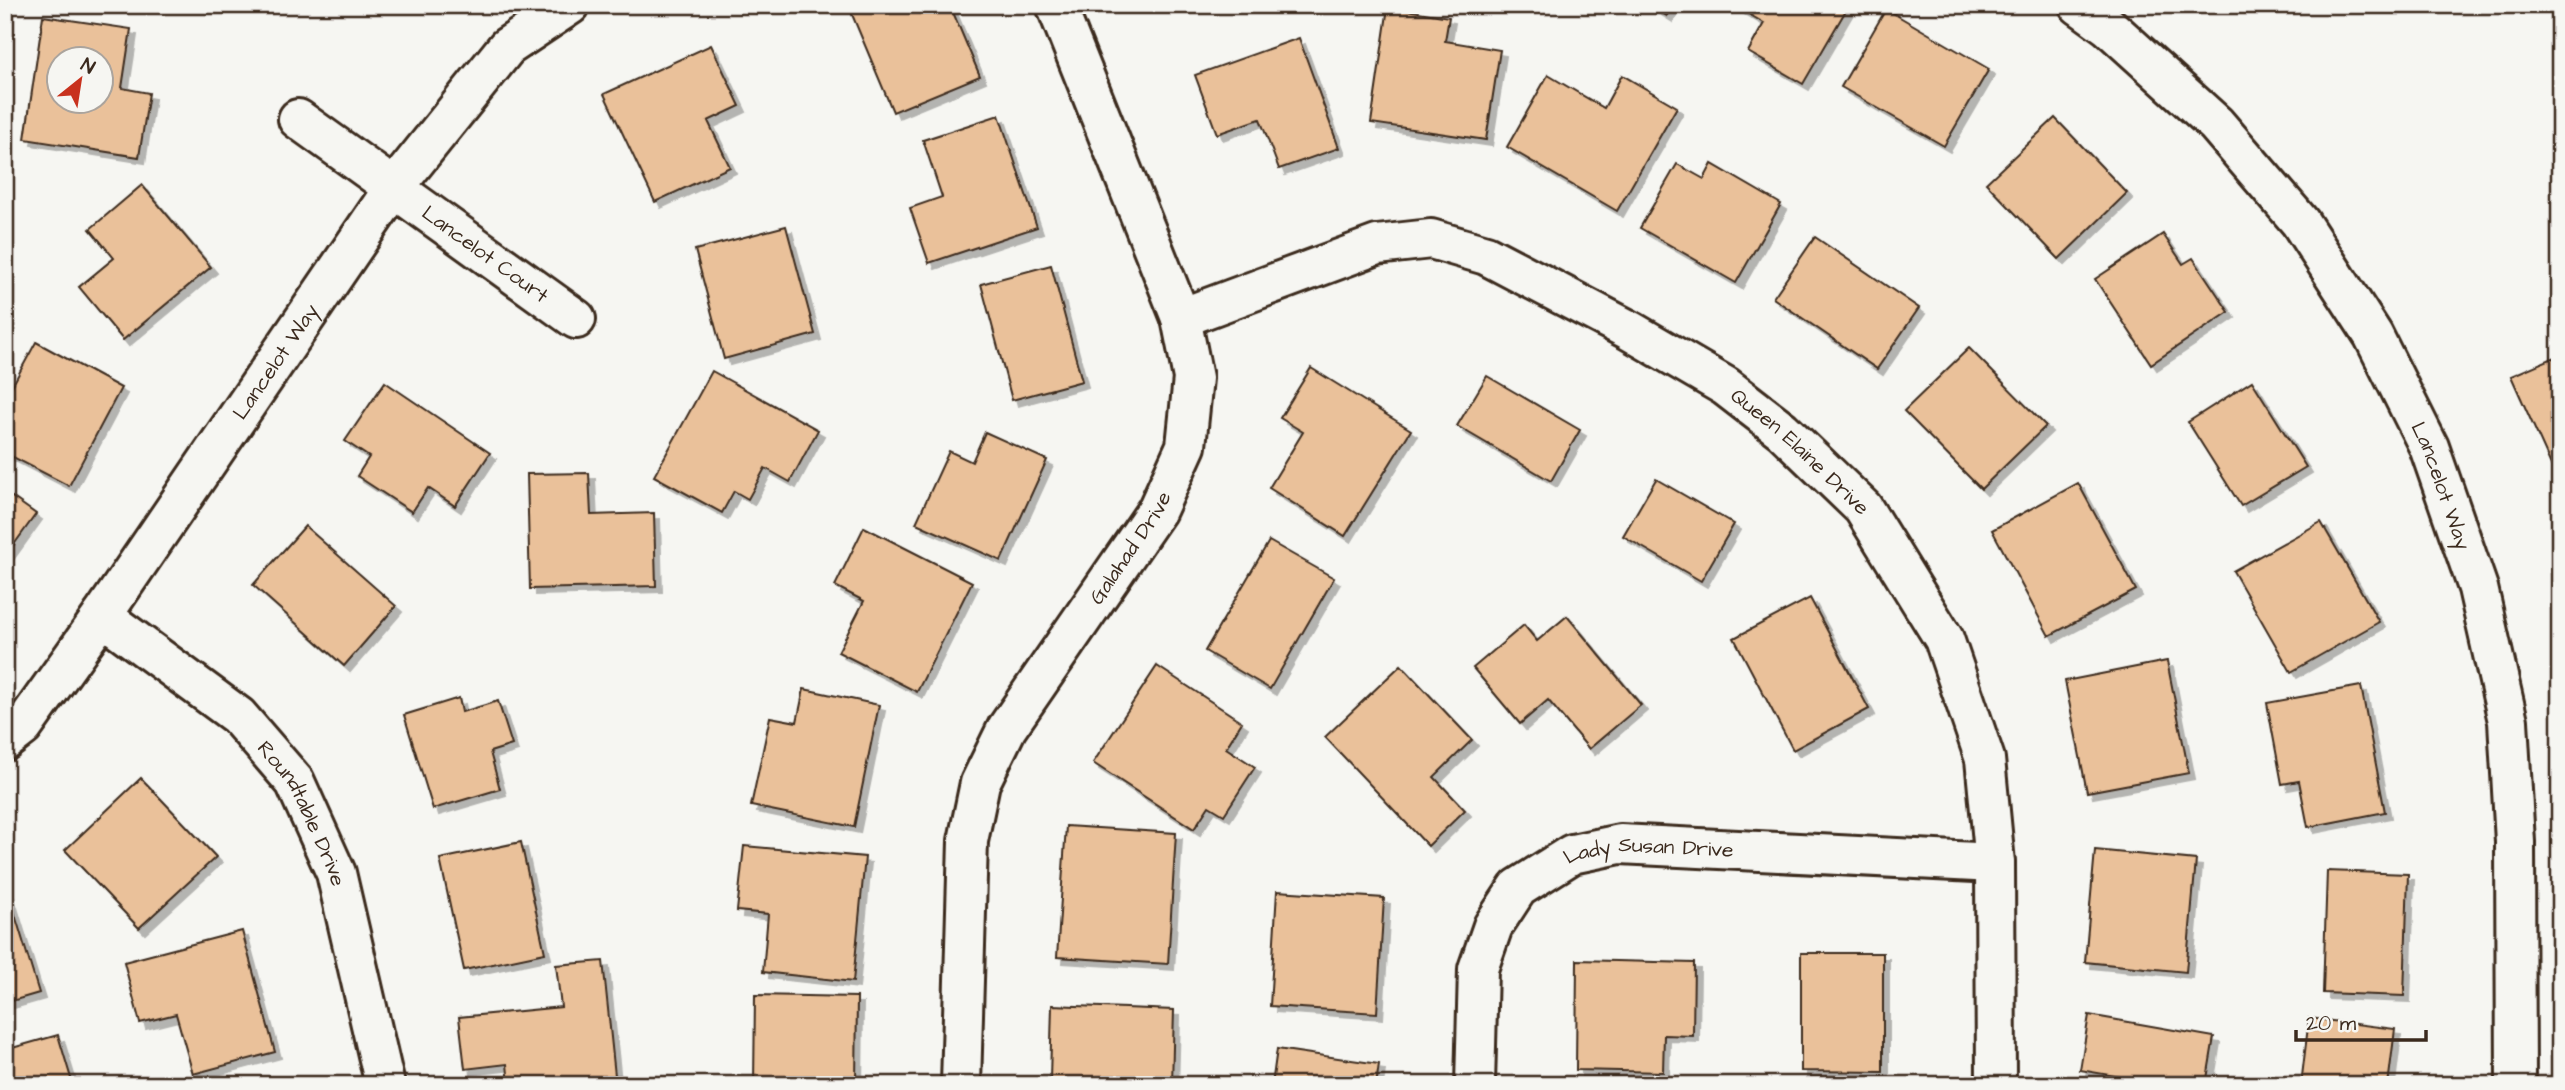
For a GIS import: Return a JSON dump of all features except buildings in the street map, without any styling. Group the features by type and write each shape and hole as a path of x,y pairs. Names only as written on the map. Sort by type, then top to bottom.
{"street":[{"name":"Lancelot Way","path":"5,741 23,727 102,616 393,189 507,47 570,5"},
{"name":"Galahad Drive","path":"961,1085 968,841 981,783 1007,729 1157,510 1186,446 1193,378 1181,318 1056,5"},
{"name":"Lancelot Way","path":"2079,5 2108,26 2216,124 2300,222 2374,335 2428,447 2478,588 2508,721 2515,842 2516,1085"},
{"name":"Lancelot Court","path":"298,119 576,319"},
{"name":"Queen Elaine Drive","path":"1181,318 1377,245 1431,239 1486,255 1629,330 1725,386 1782,430 1863,508 1944,639 1985,759 1995,863 1996,1085"},
{"name":"Roundtable Drive","path":"102,616 237,716 295,782 336,873 386,1085"},
{"name":"Lady Susan Drive","path":"1475,1085 1478,969 1493,926 1518,888 1572,854 1620,844 1995,863"}]}
